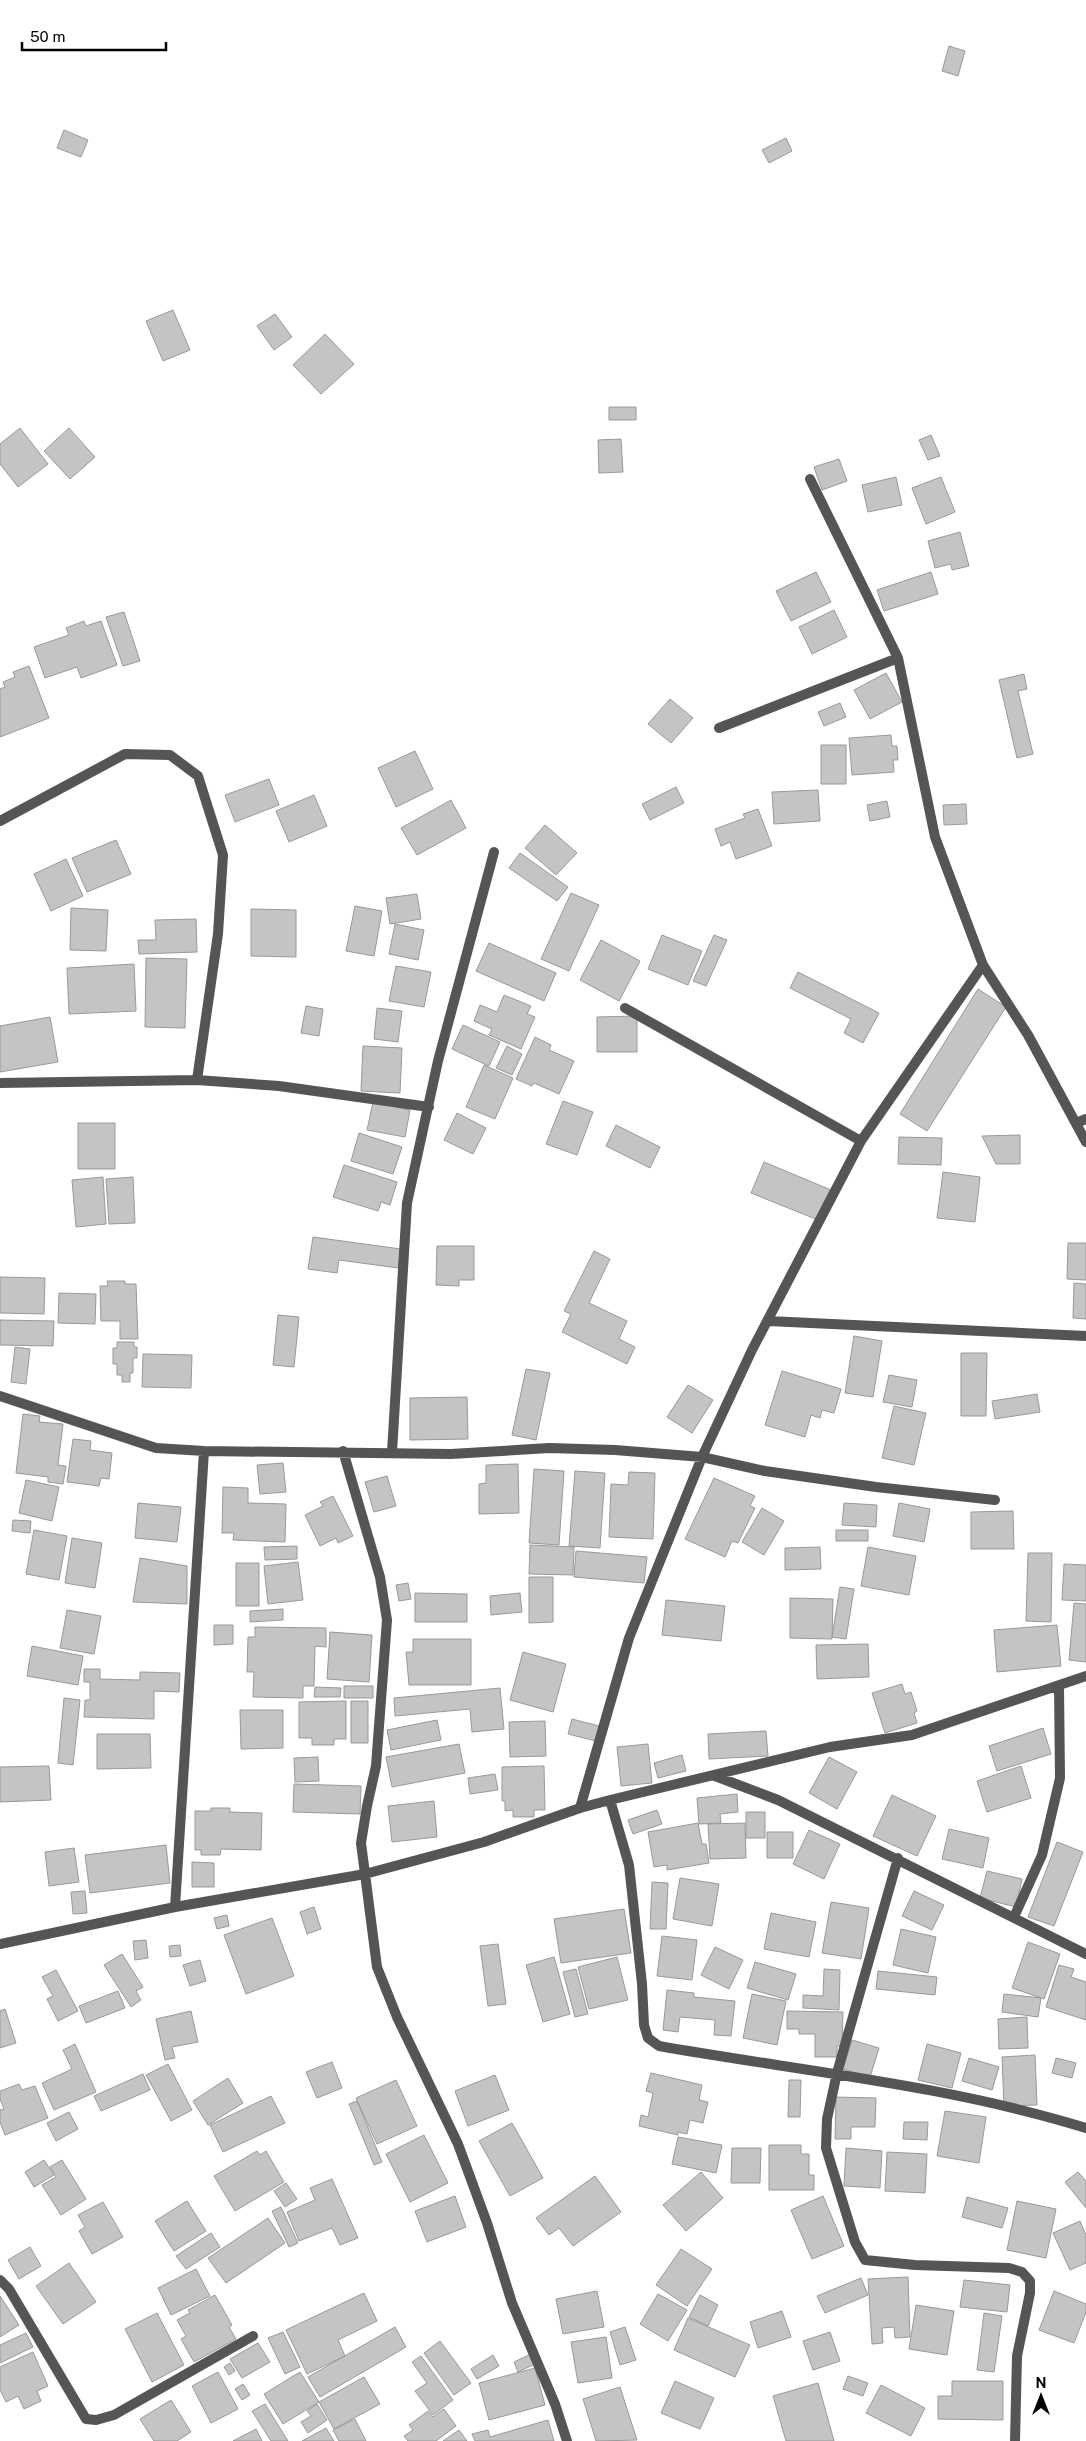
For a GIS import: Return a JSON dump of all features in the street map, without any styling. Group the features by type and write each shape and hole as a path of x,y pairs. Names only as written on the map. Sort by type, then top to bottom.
{"street":[{"path":"810,480 898,658 935,837 983,965 1081,1121 1086,1142"},
{"path":"719,728 898,658"},
{"path":"0,821 125,754 170,755 198,776 223,856 218,934 197,1080"},
{"path":"392,1452 407,1203 438,1061 494,852"},
{"path":"580,1808 629,1638 702,1457 768,1321 860,1141 983,965"},
{"path":"625,1008 860,1141"},
{"path":"0,1083 197,1080 279,1086 429,1107"},
{"path":"768,1321 1086,1336"},
{"path":"0,1396 156,1448 204,1451 343,1451 450,1454 549,1448 702,1457 765,1471 876,1487 995,1500"},
{"path":"175,1907 204,1451"},
{"path":"343,1451 380,1577 387,1620 376,1766 367,1806 362,1843 377,1967 397,2017 458,2144 487,2223 512,2303 555,2404 567,2441"},
{"path":"0,1944 175,1907 365,1874 484,1842 580,1808 610,1800 830,1747 912,1735 1059,1687 1086,1676"},
{"path":"1014,1917 1042,1855 1060,1778 1059,1687"},
{"path":"715,1776 778,1800 898,1858 1086,1954"},
{"path":"610,1800 629,1865 642,1984 644,2025 648,2038 658,2046 837,2073 952,2095 1054,2118 1086,2128"},
{"path":"898,1858 837,2073 827,2119 826,2148 855,2242 865,2260 915,2265 1009,2268 1022,2272 1030,2280 1030,2293 1017,2356 1015,2441"},
{"path":"0,2280 9,2289 86,2419 96,2420 114,2415 253,2336"}],"building":[{"path":"949,46 965,51 958,76 942,71"},
{"path":"64,130 88,140 81,157 57,148"},
{"path":"786,138 792,151 769,163 762,150"},
{"path":"173,310 190,350 163,361 146,321"},
{"path":"275,314 292,337 274,350 257,326"},
{"path":"325,334 354,364 321,394 293,365"},
{"path":"609,407 636,407 636,420 609,420"},
{"path":"20,428 48,464 18,487 0,464 0,444"},
{"path":"69,428 95,457 70,479 44,451"},
{"path":"931,435 940,456 928,460 919,440"},
{"path":"621,439 623,472 599,473 598,440"},
{"path":"839,459 847,481 822,490 814,467"},
{"path":"896,477 902,505 868,512 862,485"},
{"path":"941,477 955,512 926,524 912,488"},
{"path":"960,532 969,566 952,570 951,564 935,568 928,541"},
{"path":"816,572 831,602 791,621 776,591"},
{"path":"931,572 938,594 884,611 877,590"},
{"path":"834,610 847,637 812,654 799,627"},
{"path":"124,612 140,661 123,666 106,617"},
{"path":"84,621 86,626 101,621 117,665 81,678 77,667 45,678 34,647 69,635 66,628"},
{"path":"29,666 49,718 0,737 0,689 5,687 3,682 15,677 13,672"},
{"path":"886,673 902,702 870,719 854,690"},
{"path":"1024,674 1027,689 1018,691 1033,754 1017,758 999,680"},
{"path":"670,699 693,718 671,743 648,724"},
{"path":"840,703 846,717 824,726 818,712"},
{"path":"891,735 892,746 897,746 898,760 893,760 894,772 852,775 849,738"},
{"path":"821,745 846,745 846,784 821,784"},
{"path":"415,751 433,789 396,807 378,768"},
{"path":"269,779 279,805 235,822 225,795"},
{"path":"676,787 684,803 650,820 642,804"},
{"path":"818,790 820,821 774,824 772,792"},
{"path":"314,795 327,826 289,842 276,811"},
{"path":"451,800 466,828 417,855 401,828"},
{"path":"887,801 890,817 870,821 867,805"},
{"path":"966,804 967,824 944,825 943,805"},
{"path":"758,809 772,846 736,859 730,842 721,846 715,829 745,818 743,814"},
{"path":"545,825 577,853 556,875 525,848"},
{"path":"116,840 131,874 87,892 72,858"},
{"path":"520,853 568,887 557,901 509,868"},
{"path":"66,859 83,896 51,911 34,874"},
{"path":"571,893 599,905 569,971 541,959"},
{"path":"417,894 421,919 390,924 386,898"},
{"path":"355,906 382,911 374,956 346,951"},
{"path":"71,908 108,910 106,951 70,950"},
{"path":"251,909 296,910 296,957 251,956"},
{"path":"196,919 197,952 139,954 138,940 156,940 155,920"},
{"path":"395,924 424,930 418,960 389,954"},
{"path":"662,935 702,951 688,985 648,969"},
{"path":"714,935 727,940 706,986 693,981"},
{"path":"601,940 640,961 619,1001 580,980"},
{"path":"489,943 556,973 544,1001 476,971"},
{"path":"146,958 187,959 185,1028 145,1027"},
{"path":"134,964 136,1011 69,1014 67,968"},
{"path":"396,966 431,972 424,1007 389,1001"},
{"path":"798,972 879,1013 863,1043 844,1033 851,1019 790,988"},
{"path":"978,989 1006,1007 927,1131 900,1114"},
{"path":"504,995 531,1006 527,1014 535,1017 521,1049 489,1035 492,1029 474,1021 480,1005 497,1012"},
{"path":"306,1006 323,1009 319,1036 301,1033"},
{"path":"377,1008 402,1011 398,1042 374,1039"},
{"path":"637,1016 637,1052 597,1052 597,1017"},
{"path":"50,1017 58,1062 0,1072 0,1026"},
{"path":"463,1025 500,1042 489,1066 452,1049"},
{"path":"535,1037 551,1045 549,1050 574,1061 559,1094 534,1083 532,1086 516,1079"},
{"path":"363,1046 402,1048 400,1093 361,1091"},
{"path":"507,1046 522,1054 512,1075 496,1068"},
{"path":"484,1065 513,1078 495,1119 466,1107"},
{"path":"563,1101 593,1112 577,1155 546,1144"},
{"path":"373,1102 410,1110 405,1137 367,1130"},
{"path":"457,1113 486,1128 473,1154 444,1140"},
{"path":"78,1123 115,1123 115,1169 78,1169"},
{"path":"616,1125 660,1147 650,1168 606,1146"},
{"path":"359,1133 402,1147 393,1174 351,1161"},
{"path":"1020,1135 1020,1164 996,1164 982,1136"},
{"path":"899,1137 942,1138 941,1165 898,1164"},
{"path":"764,1162 831,1190 818,1220 751,1193"},
{"path":"344,1165 397,1182 390,1205 381,1202 378,1211 333,1197"},
{"path":"943,1172 980,1177 975,1222 937,1218"},
{"path":"103,1177 106,1224 76,1227 72,1180"},
{"path":"133,1177 135,1223 109,1224 106,1179"},
{"path":"313,1237 401,1249 398,1268 339,1260 337,1273 308,1269"},
{"path":"1068,1243 1086,1243 1086,1280 1067,1279"},
{"path":"437,1246 474,1246 474,1280 459,1280 459,1286 436,1285"},
{"path":"594,1251 610,1259 589,1303 627,1321 619,1339 635,1347 627,1364 562,1332 571,1314 564,1311"},
{"path":"0,1277 45,1278 44,1314 0,1313"},
{"path":"107,1281 125,1281 125,1284 136,1284 138,1339 120,1339 120,1321 101,1321 100,1286 108,1286"},
{"path":"1074,1283 1086,1284 1086,1319 1073,1318"},
{"path":"59,1293 96,1294 95,1324 58,1323"},
{"path":"278,1315 299,1317 294,1367 273,1365"},
{"path":"0,1320 54,1321 53,1346 0,1345"},
{"path":"854,1336 882,1341 873,1397 845,1393"},
{"path":"117,1342 134,1342 134,1347 137,1347 137,1358 133,1358 133,1373 130,1373 130,1382 122,1382 122,1375 117,1375 117,1364 113,1364 113,1348 117,1348"},
{"path":"15,1347 30,1349 26,1384 11,1382"},
{"path":"961,1353 987,1353 986,1416 961,1416"},
{"path":"143,1354 192,1355 191,1388 142,1387"},
{"path":"526,1369 550,1373 536,1440 512,1435"},
{"path":"782,1371 841,1389 834,1413 822,1410 820,1418 811,1415 805,1437 765,1425"},
{"path":"889,1375 917,1380 912,1407 883,1402"},
{"path":"688,1385 713,1400 692,1433 667,1417"},
{"path":"1037,1394 1040,1412 995,1419 992,1401"},
{"path":"467,1397 468,1439 410,1440 410,1398"},
{"path":"894,1406 926,1413 914,1465 882,1458"},
{"path":"23,1414 40,1416 39,1422 63,1424 58,1465 66,1466 63,1484 48,1482 48,1477 16,1473"},
{"path":"73,1439 91,1441 90,1450 112,1453 109,1479 101,1478 99,1486 67,1482"},
{"path":"283,1463 286,1492 260,1494 257,1465"},
{"path":"518,1464 519,1513 479,1514 479,1484 486,1483 486,1465"},
{"path":"534,1469 564,1471 559,1545 529,1543"},
{"path":"575,1471 605,1473 600,1548 569,1546"},
{"path":"629,1472 655,1473 653,1539 609,1537 611,1484 628,1485"},
{"path":"387,1476 396,1506 374,1512 365,1482"},
{"path":"714,1478 755,1496 750,1506 755,1508 738,1543 732,1541 725,1557 685,1539"},
{"path":"26,1480 59,1487 52,1521 19,1513"},
{"path":"223,1487 248,1488 248,1503 286,1504 285,1542 233,1540 234,1533 222,1533"},
{"path":"333,1496 353,1536 338,1543 336,1538 320,1546 305,1515 323,1506 320,1502"},
{"path":"138,1503 181,1507 177,1542 135,1538"},
{"path":"844,1503 877,1505 876,1527 842,1525"},
{"path":"899,1503 930,1509 924,1542 893,1536"},
{"path":"762,1508 784,1521 764,1555 742,1542"},
{"path":"1013,1511 1014,1549 971,1549 971,1512"},
{"path":"13,1520 31,1521 30,1533 12,1531"},
{"path":"34,1530 67,1536 59,1580 26,1574"},
{"path":"836,1530 868,1530 868,1541 836,1541"},
{"path":"72,1538 102,1543 95,1588 65,1583"},
{"path":"530,1545 574,1547 573,1575 529,1574"},
{"path":"297,1546 297,1559 265,1560 264,1547"},
{"path":"820,1547 821,1569 785,1570 785,1548"},
{"path":"868,1547 916,1556 909,1595 861,1586"},
{"path":"576,1551 647,1557 644,1583 574,1577"},
{"path":"1028,1553 1052,1553 1051,1622 1026,1621"},
{"path":"140,1558 187,1566 187,1604 133,1602"},
{"path":"298,1562 303,1600 268,1604 264,1566"},
{"path":"236,1563 259,1563 259,1606 236,1606"},
{"path":"1064,1564 1086,1565 1086,1601 1062,1600"},
{"path":"529,1577 553,1577 553,1622 529,1623"},
{"path":"408,1583 411,1599 399,1601 396,1585"},
{"path":"840,1587 854,1589 846,1639 832,1637"},
{"path":"415,1593 467,1594 467,1622 415,1622"},
{"path":"520,1593 522,1612 491,1615 490,1596"},
{"path":"790,1598 833,1599 832,1639 790,1638"},
{"path":"666,1600 725,1606 721,1641 662,1635"},
{"path":"1074,1603 1086,1604 1086,1662 1069,1660"},
{"path":"283,1609 283,1620 250,1622 250,1611"},
{"path":"67,1610 101,1616 94,1654 60,1648"},
{"path":"214,1625 233,1625 233,1644 214,1645"},
{"path":"1057,1625 1061,1666 997,1672 994,1630"},
{"path":"255,1627 326,1628 326,1647 315,1646 314,1686 303,1686 303,1698 253,1697 254,1672 247,1672 248,1637 255,1637"},
{"path":"330,1632 372,1635 369,1682 327,1679"},
{"path":"413,1639 471,1639 471,1685 409,1685 406,1652 413,1652"},
{"path":"868,1644 869,1677 817,1679 816,1645"},
{"path":"32,1646 83,1656 78,1685 27,1676"},
{"path":"523,1652 566,1664 553,1712 510,1700"},
{"path":"84,1669 100,1669 100,1679 140,1680 140,1672 180,1673 179,1692 154,1691 154,1719 84,1717 85,1700 90,1700 90,1682 84,1682"},
{"path":"902,1684 905,1694 911,1692 917,1711 914,1713 917,1723 885,1733 872,1693"},
{"path":"344,1686 373,1686 373,1698 344,1698"},
{"path":"315,1687 341,1688 340,1697 314,1697"},
{"path":"500,1688 504,1729 472,1732 470,1709 395,1716 394,1698"},
{"path":"64,1698 80,1700 73,1765 58,1763"},
{"path":"346,1701 346,1739 334,1739 334,1745 312,1745 312,1738 299,1738 299,1702"},
{"path":"351,1701 368,1701 368,1743 351,1743"},
{"path":"240,1710 283,1710 283,1748 241,1749"},
{"path":"572,1719 599,1726 596,1741 568,1734"},
{"path":"437,1720 441,1740 391,1750 387,1730"},
{"path":"545,1721 546,1756 510,1757 509,1722"},
{"path":"1043,1728 1051,1754 997,1771 989,1746"},
{"path":"766,1731 768,1756 709,1759 708,1734"},
{"path":"97,1734 150,1734 151,1768 97,1769"},
{"path":"459,1744 465,1773 392,1787 386,1757"},
{"path":"648,1744 652,1783 621,1786 617,1747"},
{"path":"682,1755 686,1771 658,1778 654,1763"},
{"path":"318,1757 319,1781 295,1782 294,1758"},
{"path":"829,1757 857,1772 837,1809 809,1793"},
{"path":"49,1766 51,1800 0,1802 0,1767"},
{"path":"544,1766 545,1810 534,1810 534,1817 513,1817 513,1810 505,1811 505,1801 502,1801 502,1767"},
{"path":"1021,1766 1031,1798 987,1812 977,1781"},
{"path":"495,1774 498,1790 470,1794 468,1778"},
{"path":"294,1784 361,1786 360,1814 293,1812"},
{"path":"737,1794 738,1812 720,1814 721,1823 699,1824 697,1798"},
{"path":"892,1795 936,1816 917,1856 873,1836"},
{"path":"434,1801 437,1837 392,1842 388,1806"},
{"path":"211,1808 230,1808 230,1812 262,1813 261,1850 221,1849 220,1855 201,1855 201,1850 195,1850 195,1811 211,1811"},
{"path":"657,1810 662,1824 633,1834 628,1820"},
{"path":"746,1812 765,1812 765,1838 746,1838"},
{"path":"698,1823 702,1844 706,1844 709,1863 667,1870 667,1865 654,1867 648,1832"},
{"path":"745,1823 746,1858 710,1859 708,1824"},
{"path":"949,1829 989,1838 983,1868 942,1859"},
{"path":"809,1830 840,1844 824,1879 793,1864"},
{"path":"767,1832 793,1832 793,1858 767,1858"},
{"path":"1057,1842 1083,1852 1054,1926 1028,1917"},
{"path":"166,1845 170,1883 90,1893 85,1855"},
{"path":"74,1848 79,1882 49,1886 45,1852"},
{"path":"192,1862 214,1863 214,1887 192,1887"},
{"path":"987,1871 1022,1879 1016,1907 980,1898"},
{"path":"680,1878 719,1884 712,1926 673,1919"},
{"path":"652,1882 668,1883 666,1929 650,1929"},
{"path":"85,1891 87,1913 73,1914 71,1892"},
{"path":"914,1891 944,1905 932,1930 902,1916"},
{"path":"831,1902 869,1908 861,1959 822,1953"},
{"path":"314,1907 321,1929 307,1934 300,1912"},
{"path":"624,1909 631,1953 561,1963 554,1919"},
{"path":"771,1913 816,1922 809,1957 764,1949"},
{"path":"227,1915 229,1926 217,1929 214,1918"},
{"path":"272,1918 294,1976 246,1994 224,1935"},
{"path":"901,1929 936,1937 928,1973 893,1965"},
{"path":"662,1936 697,1940 692,1980 657,1976"},
{"path":"146,1940 148,1958 135,1960 133,1941"},
{"path":"1028,1942 1060,1954 1044,1999 1012,1988"},
{"path":"498,1944 506,2004 488,2006 480,1946"},
{"path":"180,1945 181,1956 170,1957 169,1946"},
{"path":"715,1947 743,1960 729,1989 701,1975"},
{"path":"122,1954 143,1987 136,1991 141,2000 131,2007 104,1965"},
{"path":"554,1957 570,2014 543,2022 526,1965"},
{"path":"617,1957 628,2000 589,2009 578,1967"},
{"path":"200,1960 206,1981 190,1986 183,1965"},
{"path":"755,1962 796,1974 788,2000 747,1988"},
{"path":"1059,1965 1074,1969 1071,1977 1086,1982 1086,2020 1046,2007"},
{"path":"576,1969 588,2014 575,2017 563,1972"},
{"path":"824,1969 840,1970 839,2010 803,2008 803,1995 823,1996"},
{"path":"56,1970 78,2011 58,2021 47,1999 53,1996 42,1977"},
{"path":"878,1971 937,1977 935,1995 876,1989"},
{"path":"667,1990 694,1993 694,1997 735,2001 731,2036 714,2035 715,2020 680,2017 678,2032 663,2030"},
{"path":"118,1991 125,2008 86,2023 79,2006"},
{"path":"752,1994 786,2001 777,2045 743,2038"},
{"path":"1004,1994 1041,1998 1038,2017 1002,2012"},
{"path":"5,2009 16,2043 0,2048 0,2011"},
{"path":"191,2011 198,2042 172,2047 175,2058 165,2060 156,2019"},
{"path":"787,2011 843,2012 842,2046 837,2046 837,2057 815,2057 815,2034 799,2034 799,2029 787,2029"},
{"path":"1027,2017 1028,2048 999,2049 998,2019"},
{"path":"852,2040 879,2048 870,2077 843,2069"},
{"path":"75,2044 96,2092 54,2110 42,2083 72,2069 63,2050"},
{"path":"927,2044 961,2053 952,2088 918,2080"},
{"path":"1035,2055 1037,2105 1004,2106 1002,2057"},
{"path":"969,2058 999,2067 992,2090 962,2081"},
{"path":"1056,2058 1076,2063 1072,2078 1052,2073"},
{"path":"332,2062 342,2088 317,2098 306,2072"},
{"path":"168,2064 192,2110 171,2121 146,2075"},
{"path":"651,2073 702,2085 699,2100 708,2102 703,2123 690,2120 687,2134 678,2132 678,2135 639,2126 641,2115 648,2117 653,2093 646,2091"},
{"path":"143,2074 150,2090 101,2111 94,2096"},
{"path":"495,2075 509,2110 468,2126 455,2091"},
{"path":"228,2078 243,2103 208,2125 193,2101"},
{"path":"396,2080 417,2126 377,2144 356,2098"},
{"path":"789,2080 801,2080 800,2117 788,2117"},
{"path":"19,2084 22,2090 35,2086 48,2118 5,2135 0,2122 0,2110 4,2109 0,2099 0,2091"},
{"path":"271,2096 285,2123 223,2152 210,2125"},
{"path":"836,2097 876,2098 875,2127 851,2127 851,2139 835,2139"},
{"path":"357,2101 382,2162 374,2165 349,2104"},
{"path":"945,2111 986,2117 979,2163 937,2156"},
{"path":"69,2112 78,2129 56,2141 47,2123"},
{"path":"904,2122 928,2122 927,2140 903,2139"},
{"path":"512,2123 543,2178 510,2196 479,2141"},
{"path":"424,2135 448,2183 410,2202 386,2154"},
{"path":"678,2137 722,2145 716,2173 672,2164"},
{"path":"769,2145 801,2145 801,2154 809,2154 809,2175 814,2175 814,2190 769,2190"},
{"path":"732,2148 761,2148 760,2183 731,2183"},
{"path":"846,2148 882,2151 880,2188 844,2186"},
{"path":"257,2151 260,2155 266,2151 284,2182 235,2211 214,2176"},
{"path":"887,2152 927,2154 925,2193 885,2191"},
{"path":"44,2160 54,2175 34,2187 25,2172"},
{"path":"62,2160 86,2199 61,2215 42,2185 56,2177 50,2167"},
{"path":"701,2172 723,2198 686,2231 663,2205"},
{"path":"1078,2172 1086,2181 1086,2208 1065,2182"},
{"path":"595,2176 621,2212 573,2246 559,2228 549,2235 536,2218"},
{"path":"332,2179 358,2238 340,2245 332,2228 299,2241 287,2212 315,2200 310,2188"},
{"path":"286,2183 297,2199 285,2207 274,2191"},
{"path":"455,2196 466,2227 427,2242 415,2211"},
{"path":"823,2196 844,2246 812,2259 791,2210"},
{"path":"967,2197 1008,2208 1002,2228 962,2217"},
{"path":"187,2201 206,2231 174,2251 155,2221"},
{"path":"1017,2201 1056,2209 1046,2258 1007,2250"},
{"path":"103,2202 123,2237 92,2254 79,2231 85,2227 78,2215"},
{"path":"281,2207 298,2243 289,2247 272,2211"},
{"path":"268,2218 285,2243 226,2283 208,2258"},
{"path":"1080,2221 1086,2235 1086,2263 1070,2270 1053,2233"},
{"path":"211,2233 220,2247 186,2269 176,2256"},
{"path":"30,2247 41,2266 19,2279 8,2260"},
{"path":"681,2249 712,2269 687,2306 656,2285"},
{"path":"69,2263 96,2302 63,2324 36,2286"},
{"path":"196,2269 210,2296 171,2315 158,2288"},
{"path":"908,2277 910,2337 895,2338 894,2327 882,2328 883,2343 872,2344 868,2279"},
{"path":"861,2278 868,2295 825,2313 817,2296"},
{"path":"964,2280 1010,2285 1007,2312 960,2307"},
{"path":"597,2291 604,2327 563,2334 556,2299"},
{"path":"1054,2291 1086,2304 1086,2312 1074,2343 1039,2330"},
{"path":"364,2293 377,2321 338,2340 345,2356 307,2374 286,2330"},
{"path":"658,2294 687,2310 668,2341 640,2324"},
{"path":"215,2295 232,2325 229,2327 236,2339 194,2362 181,2339 186,2336 177,2320 190,2313 188,2310"},
{"path":"700,2295 718,2305 708,2326 689,2317"},
{"path":"0,2296 19,2325 0,2337"},
{"path":"916,2305 954,2311 947,2355 909,2349"},
{"path":"782,2311 791,2337 758,2348 750,2322"},
{"path":"157,2313 184,2365 152,2382 125,2329"},
{"path":"984,2313 1002,2316 994,2372 977,2370"},
{"path":"688,2318 750,2345 735,2377 674,2350"},
{"path":"395,2327 406,2347 320,2397 308,2377"},
{"path":"625,2327 636,2360 620,2365 610,2332"},
{"path":"283,2332 300,2367 285,2374 268,2338"},
{"path":"830,2332 840,2361 813,2370 803,2341"},
{"path":"26,2333 33,2347 0,2363 0,2345"},
{"path":"606,2337 612,2378 578,2383 571,2342"},
{"path":"440,2341 471,2383 454,2395 424,2353"},
{"path":"258,2343 270,2362 242,2378 230,2359"},
{"path":"33,2352 48,2386 37,2391 41,2401 24,2409 18,2396 6,2402 0,2390 0,2367"},
{"path":"533,2353 537,2363 518,2372 514,2362"},
{"path":"493,2355 499,2366 477,2379 471,2369"},
{"path":"421,2356 453,2400 433,2415 415,2391 427,2383 412,2362"},
{"path":"230,2363 235,2371 229,2375 224,2367"},
{"path":"535,2368 545,2405 489,2420 479,2383"},
{"path":"218,2372 238,2409 211,2423 192,2386"},
{"path":"300,2372 319,2402 283,2424 264,2394"},
{"path":"848,2376 868,2383 863,2396 843,2389"},
{"path":"364,2377 380,2404 334,2429 319,2402"},
{"path":"675,2381 714,2398 700,2429 661,2413"},
{"path":"952,2381 1003,2381 1003,2420 938,2419 938,2396 952,2396"},
{"path":"818,2383 834,2441 786,2441 773,2396"},
{"path":"243,2384 250,2395 242,2400 235,2389"},
{"path":"881,2385 925,2408 911,2436 866,2413"},
{"path":"620,2387 637,2440 596,2441 583,2399"},
{"path":"171,2400 191,2432 177,2441 154,2441 140,2419"},
{"path":"265,2404 288,2441 271,2441 252,2411"},
{"path":"317,2404 327,2420 308,2433 301,2422 311,2416 307,2411"},
{"path":"444,2409 456,2426 436,2441 408,2441 404,2436 413,2430 409,2425 428,2411 433,2417"},
{"path":"355,2419 366,2441 339,2441 333,2430"},
{"path":"548,2420 554,2441 475,2441 472,2434 488,2430 490,2437"},
{"path":"326,2428 334,2441 302,2441"},
{"path":"256,2429 262,2441 233,2441"},
{"path":"459,2430 467,2441 443,2441"}]}
